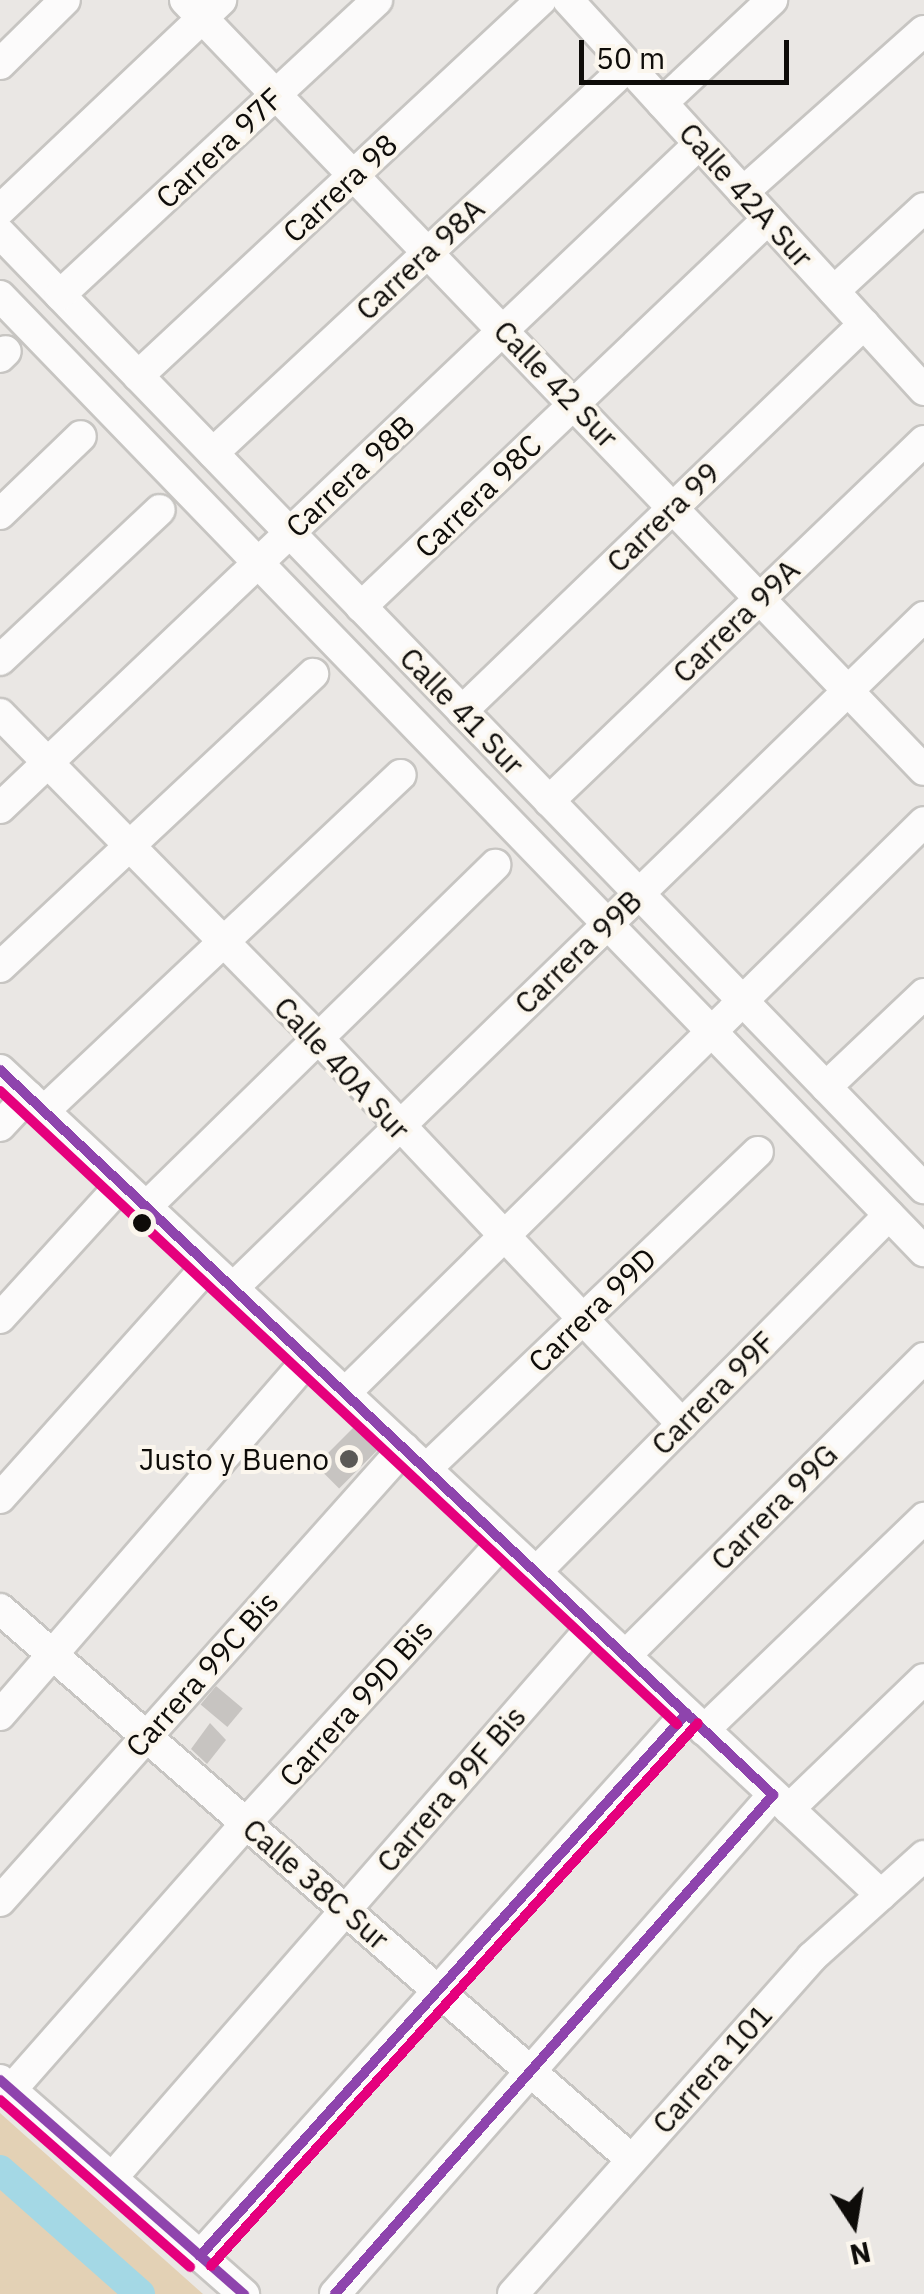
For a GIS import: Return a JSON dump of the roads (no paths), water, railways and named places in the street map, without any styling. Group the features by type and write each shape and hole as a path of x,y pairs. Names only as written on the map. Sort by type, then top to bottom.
{"street":[{"path":"0,64 65,0"},
{"name":"Carrera 97F","path":"60,296 377,0"},
{"name":"Carrera 98","path":"138,376 541,0"},
{"name":"Calle 42A Sur","path":"569,0 923,388"},
{"path":"662,103 772,0"},
{"path":"0,210 203,6"},
{"name":"Calle 42 Sur","path":"203,6 276,94 924,770"},
{"path":"743,192 924,30"},
{"name":"Carrera 98A","path":"213,453 628,66"},
{"name":"Carrera 98B","path":"0,808 699,144"},
{"path":"834,291 924,208"},
{"name":"Carrera 98C","path":"361,607 768,220"},
{"name":"Calle 41 Sur","path":"0,234 924,1188"},
{"name":"Calle 41 Sur","path":"0,296 924,1251"},
{"name":"Carrera 99","path":"462,710 864,324"},
{"path":"0,514 81,436"},
{"name":"Carrera 99A","path":"549,800 924,442"},
{"path":"0,660 160,510"},
{"name":"Carrera 99B","path":"233,1288 924,617"},
{"path":"0,967 313,674"},
{"name":"Calle 40A Sur","path":"0,714 221,944 318,1038 682,1424"},
{"path":"0,1126 36,1104 221,944 400,775"},
{"path":"345,1394 924,822"},
{"path":"146,1207 495,865"},
{"path":"826,1087 924,994"},
{"path":"0,1070 881,1895"},
{"name":"Carrera 99D","path":"426,1470 758,1152"},
{"path":"0,1318 122,1184"},
{"name":"Carrera 99F","path":"536,1572 890,1215"},
{"path":"0,1498 208,1265"},
{"name":"Carrera 99G","path":"625,1656 924,1358"},
{"path":"0,1715 308,1359"},
{"name":"Carrera 99C Bis","path":"0,1900 404,1448"},
{"path":"200,2256 438,1990 695,1721 924,1518"},
{"name":"Carrera 99D Bis","path":"6,2085 503,1542"},
{"name":"Calle 38C Sur","path":"0,1609 632,2158"},
{"name":"Carrera 99F Bis","path":"112,2178 593,1626"},
{"path":"335,2294 531,2071 781,1802 924,1680"},
{"name":"Carrera 101","path":"513,2294 812,1956 924,1856"},
{"path":"6,2085 244,2294"}],"waterway":[{"path":"0,2170 140,2294"}],"place":[{"name":"Justo y Bueno","path":"349,1459"}]}
